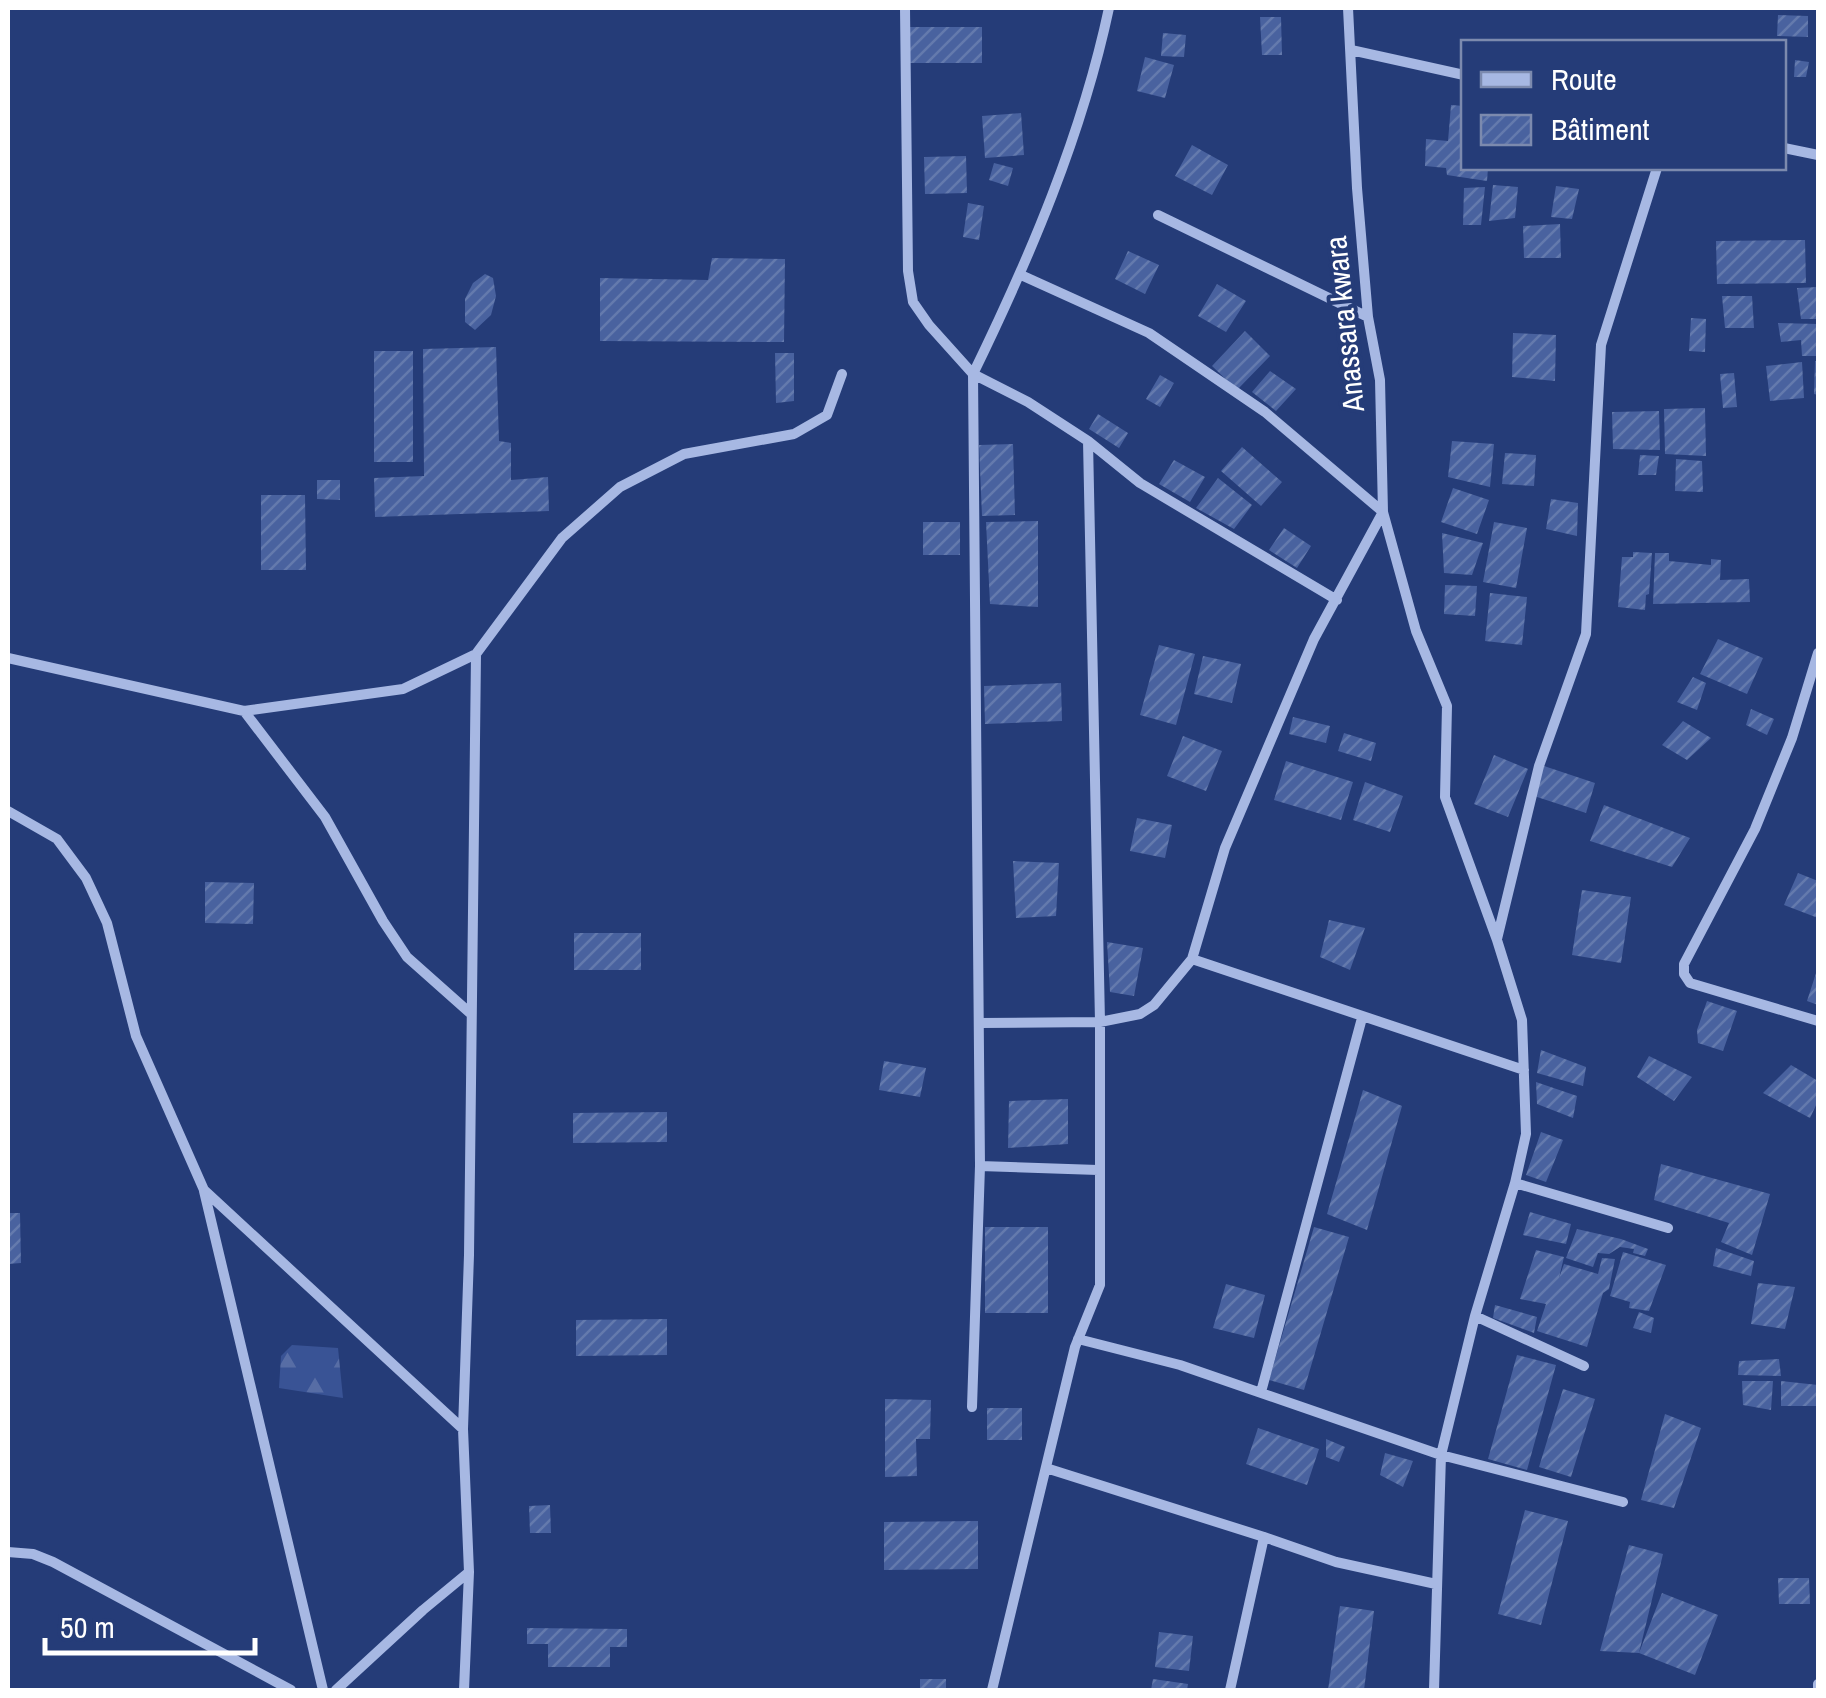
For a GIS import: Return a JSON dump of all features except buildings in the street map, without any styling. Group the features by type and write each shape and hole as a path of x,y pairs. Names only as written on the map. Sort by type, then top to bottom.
{"street":[{"path":"905,8 908,271 913,302 929,326 973,374 1028,402 1088,441 1140,483 1337,600"},
{"path":"972,1407 980,1166 973,374 1021,274 1096,68 1109,8"},
{"name":"Anassara kwara","path":"1348,8 1368,316 1380,380 1383,512 1416,630 1447,706 1445,797 1522,1020 1526,1134 1441,1455 1434,1690"},
{"path":"1351,50 1461,74"},
{"path":"1786,148 1818,154"},
{"path":"1497,940 1539,766 1586,634 1601,345 1656,170"},
{"path":"1158,216 1368,316"},
{"path":"980,1023 1100,1022 1148,1010 1192,959 1224,848 1314,639 1383,512 1265,412 1149,333 1021,274"},
{"path":"8,658 244,711 404,689 476,654 562,538 620,486 684,454 794,434 826,415 842,374"},
{"path":"992,1690 1078,1339 1096,1304 1100,1285 1100,1022 1088,441"},
{"path":"1818,653 1792,738 1755,828 1684,964 1684,974 1690,983 1818,1021"},
{"path":"464,1690 469,1572 463,1429 469,1254 476,654"},
{"path":"244,711 324,816 382,921 407,957 470,1013"},
{"path":"8,811 58,839 86,878 107,923 136,1036 204,1190 322,1690"},
{"path":"1192,959 1524,1070"},
{"path":"1260,1392 1362,1018"},
{"path":"980,1166 1098,1170"},
{"path":"1516,1183 1668,1228"},
{"path":"204,1190 463,1429"},
{"path":"1475,1316 1584,1366"},
{"path":"1078,1339 1180,1365 1441,1455 1624,1502"},
{"path":"1046,1468 1336,1562 1436,1584"},
{"path":"1230,1690 1264,1537"},
{"path":"8,1552 33,1554 53,1562 291,1690"},
{"path":"336,1690 469,1572"}],"green space":[{"path":"292,1345 338,1348 343,1398 279,1388 281,1356"}]}
